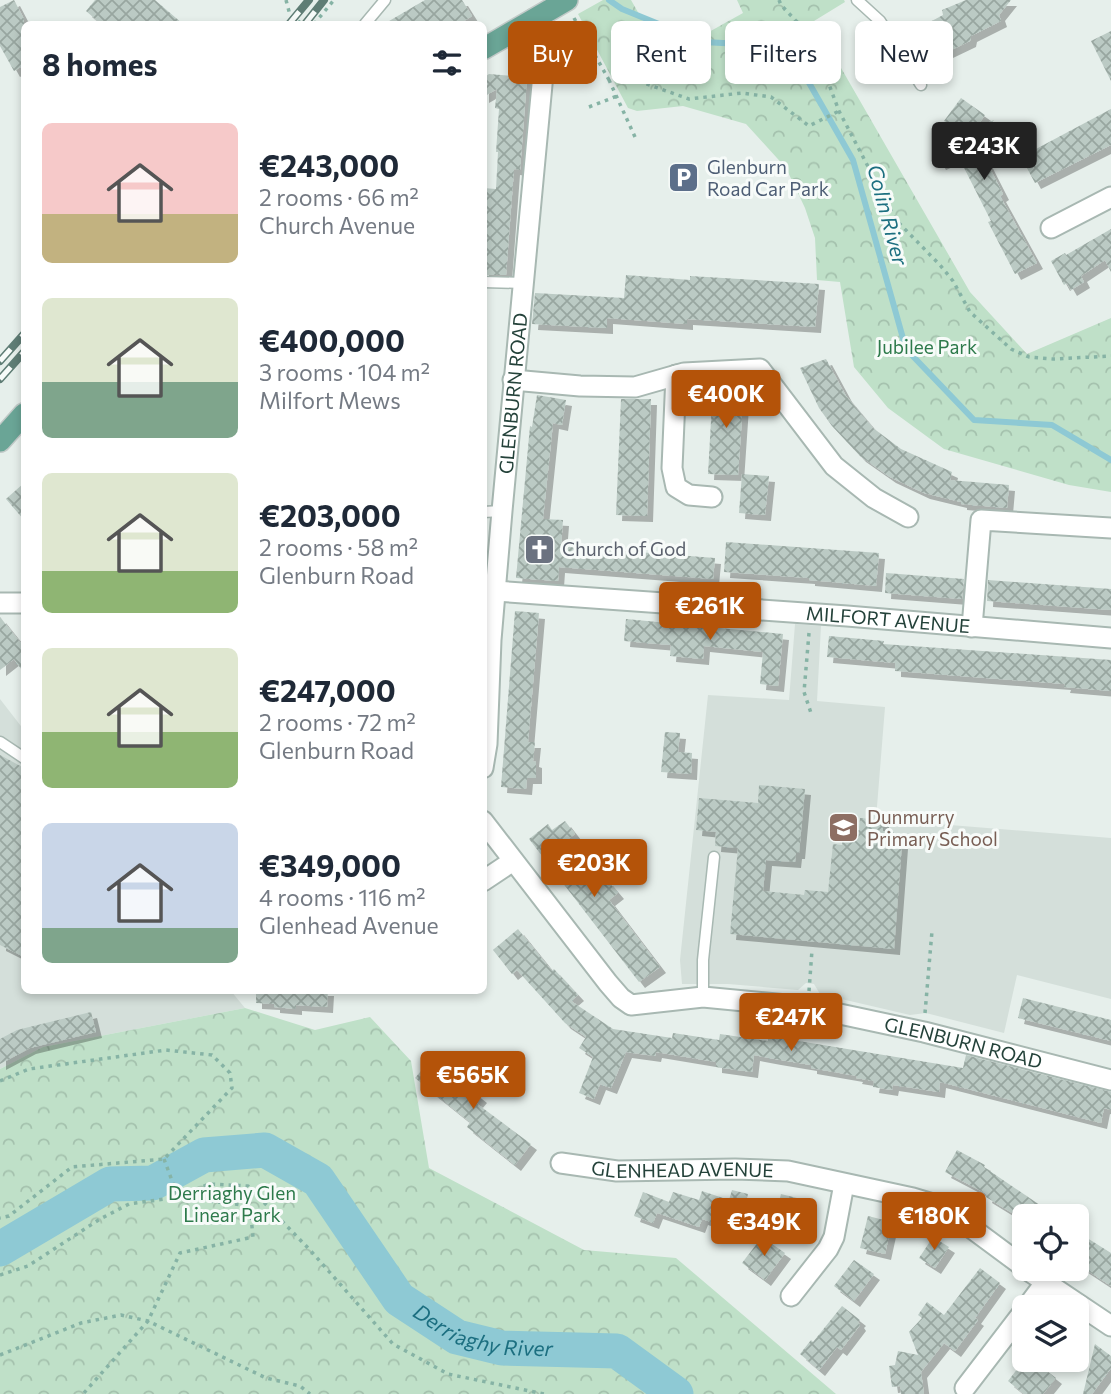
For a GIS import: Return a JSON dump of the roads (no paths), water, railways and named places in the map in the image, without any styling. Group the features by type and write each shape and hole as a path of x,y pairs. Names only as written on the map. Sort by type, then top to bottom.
{"main road":[{"path":"487,46 551,6"},
{"path":"0,441 21,417"}],"street":[{"name":"GLENBURN ROAD","path":"487,744 495,591 492,511 513,380 551,6"},
{"path":"1051,228 1111,197"},
{"path":"513,380 580,386 635,387 676,375 760,369 834,466 874,498 908,517"},
{"path":"676,375 672,468 676,487 689,495 712,497"},
{"path":"972,627 981,520 1111,528"},
{"name":"MILFORT AVENUE","path":"495,591 1111,638"},
{"path":"0,603 21,603"},
{"name":"GLENBURN ROAD","path":"487,826 621,998 631,1005 703,997 807,1007 923,1032 1111,1080"},
{"path":"487,878 513,861"},
{"name":"GLENHEAD AVENUE","path":"561,1163 617,1171 788,1171 913,1198 943,1208 1012,1258"},
{"path":"791,1296 828,1250 834,1237 844,1184"},
{"name":"GLENHEAD AVENUE","path":"1042,1281 1111,1326"},
{"path":"1036,1295 1045,1283"},
{"path":"965,1388 1012,1326"}],"lane":[{"path":"368,21 385,0"},
{"path":"857,0 880,21 921,85"},
{"path":"487,282 524,283"},
{"path":"0,743 21,756"},
{"path":"703,997 703,960 714,857"}],"waterway":[{"name":"Colin River","path":"609,0 622,9 703,42 781,46 796,60 853,160 906,349 974,420 1052,425 1111,460"},
{"name":"Derriaghy River","path":"0,1249 110,1184 153,1183 204,1155 265,1150 318,1180 399,1299 457,1337 502,1348 617,1351 676,1394"}],"railway":[{"path":"292,21 309,0"},
{"path":"307,21 324,0"},
{"path":"0,361 21,337"},
{"path":"0,379 21,355"}],"place":[{"name":"Glenburn Road Car Park","path":"684,178"},
{"name":"Church of God","path":"539,549"},
{"name":"Dunmurry Primary School","path":"844,828"}],"park label":[{"name":"Jubilee Park","path":"927,347"},
{"name":"Derriaghy Glen Linear Park","path":"232,1204"}]}
